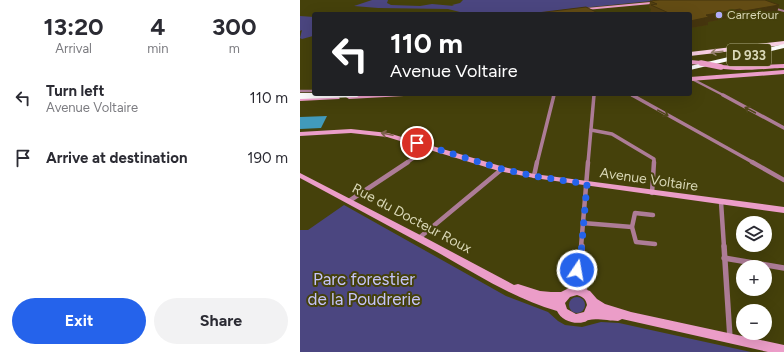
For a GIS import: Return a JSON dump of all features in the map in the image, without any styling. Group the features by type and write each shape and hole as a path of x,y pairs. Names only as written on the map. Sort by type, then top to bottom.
{"highway":[{"name":"D 933","path":"692,69 784,46"},
{"path":"692,78 720,69"},
{"path":"300,94 312,92"},
{"path":"300,94 312,94"}],"main road":[{"path":"692,54 784,46"}],"street":[{"path":"591,12 585,9 664,2"},
{"path":"768,6 784,11"},
{"path":"692,61 720,69 784,66"},
{"path":"720,69 737,68"},
{"path":"692,78 784,72"},
{"path":"692,79 784,128"},
{"path":"300,100 369,96"},
{"path":"534,176 554,96"},
{"path":"589,315 592,311 589,298 583,287 583,265 581,254 594,96"},
{"path":"633,96 784,180"},
{"path":"591,130 612,134 654,159 652,193"},
{"name":"Avenue Voltaire","path":"300,134 351,131 376,132 432,147 502,169 534,176 784,210"},
{"path":"349,201 432,147"},
{"path":"419,238 502,169"},
{"name":"Rue du Docteur Roux","path":"300,175 528,298 560,308"},
{"path":"721,202 730,338"},
{"path":"653,215 635,213 632,227 636,242 655,244"},
{"path":"583,223 632,227"},
{"path":"581,254 567,294 560,303 560,308 565,315 576,319 589,315 631,317"},
{"path":"724,258 784,268"},
{"name":"Rue du Docteur Roux","path":"500,282 542,296 557,297 567,294"},
{"path":"567,294 578,291 602,308 631,317 784,350"}],"green space":[{"path":"372,0 388,0 387,3 391,5 420,6 432,4 454,6 452,5 460,3 463,0 662,0 581,8 558,12 460,12 448,9 378,8 354,6"},
{"path":"300,16 312,17 312,36 302,39 300,38 302,30 300,31"},
{"name":"Parc forestier de la Poudrerie","path":"344,205 506,296 548,312 565,325 582,327 601,322 619,323 751,352 300,352 300,230 308,230"},
{"path":"574,297 580,297 585,302 583,311 580,313 574,313 569,308 569,302"}],"water":[{"path":"327,116 321,128 300,129 300,117"}],"building":[{"path":"765,0 779,5 744,11 740,9 706,15 709,17 692,21 692,12 667,12 651,5 657,4 650,1"},
{"path":"586,7 596,12 545,12"}],"place":[{"name":"Carrefour","path":"719,15"}],"route":[{"path":"417,143 502,169 534,176 587,184 581,254 578,261 577,270"}]}
